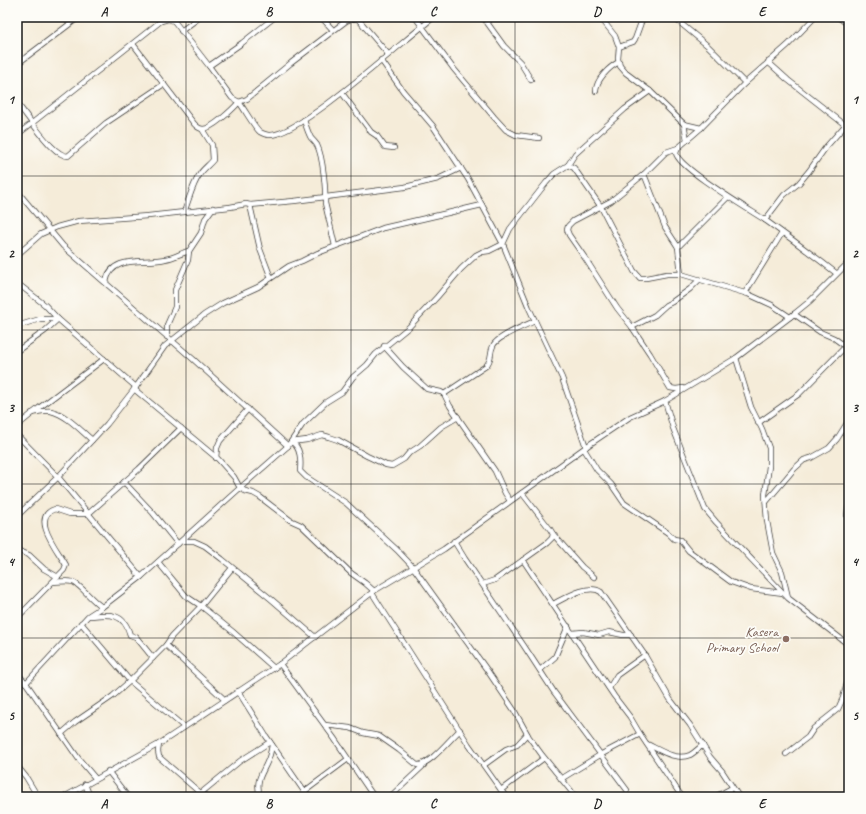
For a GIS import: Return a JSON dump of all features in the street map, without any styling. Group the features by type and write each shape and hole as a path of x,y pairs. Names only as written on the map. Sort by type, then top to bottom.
{"street":[{"path":"17,64 79,17"},
{"path":"181,31 200,17"},
{"path":"209,66 242,43 275,17"},
{"path":"321,17 333,30"},
{"path":"415,17 453,68 506,130 516,135 540,138"},
{"path":"17,135 161,21 168,18 174,21 232,98 239,102 261,133 268,135 278,134 304,120 342,93 434,17"},
{"path":"482,17 504,46 520,62 531,80"},
{"path":"600,17 615,36 619,47 620,66 626,73 650,91 684,124 701,128"},
{"path":"619,47 633,42 636,39 643,17"},
{"path":"673,17 708,46 745,83"},
{"path":"685,388 676,390 670,388 632,327 617,308 569,235 567,230 568,226 573,221 611,201 644,174 666,152 678,148 701,128 745,83 788,45 815,17"},
{"path":"838,17 849,25"},
{"path":"202,129 208,128 232,110 239,102 247,99 346,21 358,19 388,54"},
{"path":"133,44 192,122 202,129 212,145 213,160 210,165 200,172 184,212"},
{"path":"381,60 403,91 433,126 461,168 503,244 513,270 562,378 585,448 597,470 611,484 624,503 668,533 674,539 680,540 689,551 731,582 751,589 783,593"},
{"path":"596,92 596,86 601,79 613,65 619,62"},
{"path":"768,62 847,127"},
{"path":"17,103 54,149 63,156 68,156 106,123 164,84"},
{"path":"17,689 88,616 141,577 289,444 303,424 326,402 342,392 353,377 367,365 384,346 409,327 476,254 489,251 503,244 510,229 554,174 568,165 575,154 625,110 650,91"},
{"path":"342,93 371,132 377,136 385,147 394,148"},
{"path":"304,120 310,137 316,144 319,151 326,197 325,204 335,246"},
{"path":"765,220 784,195 810,172 826,147 847,127 849,121"},
{"path":"684,124 687,140"},
{"path":"678,148 676,153 678,159 698,176 765,220 836,273"},
{"path":"568,165 574,168 602,207 634,271 640,278 667,274 681,274 744,293 792,315 820,332 834,338 847,348 799,394 758,423"},
{"path":"17,255 38,236 50,230 79,221 141,217 246,204 294,202 405,187 438,179 461,168"},
{"path":"644,174 665,227 678,247 681,274"},
{"path":"17,191 63,246 106,282 248,409 289,444 296,446 302,464 300,471 306,478 346,503 397,550 413,567 487,670 514,710 527,734 544,758 576,797"},
{"path":"678,247 728,197"},
{"path":"250,205 260,249 271,278"},
{"path":"17,516 58,477 92,440 135,388 165,346 204,315 223,303 258,286 289,266 335,246 383,228 482,205"},
{"path":"167,337 167,325 175,307 175,290 188,260 189,251 201,233 205,220 213,208"},
{"path":"744,293 782,233"},
{"path":"106,282 112,269 119,264 164,260 189,251"},
{"path":"64,797 108,771 159,744 280,664 373,592 454,541 630,417 665,401 736,358 810,301 836,273 849,262"},
{"path":"632,327 655,315 666,305 690,289 699,280"},
{"path":"17,283 45,305 58,319 135,388 216,458 234,477 240,488 260,497 290,520 301,525 351,573 365,583 373,592 460,730 506,797"},
{"path":"17,326 40,319 58,319"},
{"path":"17,351 45,331 58,319"},
{"path":"444,394 486,366 490,361 492,347 495,342 517,328 536,321"},
{"path":"384,346 403,368 427,389 444,394 495,471 510,501"},
{"path":"736,358 744,389 767,442 769,453 766,486 767,521 773,553 782,572 788,598"},
{"path":"17,426 104,359"},
{"path":"665,401 673,428 705,509 788,598 849,645"},
{"path":"216,458 217,448 220,441 248,409"},
{"path":"32,413 50,411 59,414 92,440"},
{"path":"289,444 307,440 315,436 329,436 366,456 386,465 392,466 404,459 409,453 420,446 441,427 458,417"},
{"path":"766,502 794,469 804,460 811,458 829,448 837,440 849,420"},
{"path":"17,618 58,577 66,565 46,533 45,518 48,513 55,509 70,514 88,514 181,428"},
{"path":"17,435 58,477 141,577"},
{"path":"124,482 180,543"},
{"path":"522,493 553,534 582,567 594,577"},
{"path":"848,508 847,516 849,520"},
{"path":"483,584 495,580 523,560 552,538 553,534"},
{"path":"180,543 194,541 222,559 315,637"},
{"path":"454,541 554,692 627,790"},
{"path":"17,550 29,555 44,569 58,577"},
{"path":"523,560 630,717 682,797"},
{"path":"158,562 186,596 201,606 274,668"},
{"path":"62,734 75,722 113,696 154,658 172,636 201,606 232,568"},
{"path":"53,582 73,582 80,587 95,603 102,607"},
{"path":"553,604 577,592 597,590 604,597 645,655 670,699 739,797"},
{"path":"88,616 113,615 119,617 126,624 130,635 136,637 154,658"},
{"path":"81,623 130,681 184,727"},
{"path":"540,670 555,657 568,626"},
{"path":"572,633 583,632 599,635 609,632 622,635 631,635"},
{"path":"166,645 225,700"},
{"path":"609,688 618,675 645,655"},
{"path":"280,664 374,797"},
{"path":"17,673 25,681 78,758 96,778"},
{"path":"786,754 808,737 814,728 838,709 843,698 849,676"},
{"path":"238,691 308,797"},
{"path":"325,726 350,728 363,733 379,736 418,766 424,765"},
{"path":"390,797 429,762 460,730"},
{"path":"484,765 506,749 517,745 527,734"},
{"path":"561,780 600,755 640,734"},
{"path":"159,744 159,757 204,796 240,761 271,743"},
{"path":"260,797 258,787 260,774 269,758 271,743"},
{"path":"647,744 668,754 677,756 690,754 703,745"},
{"path":"501,790 544,758"},
{"path":"305,791 348,759"},
{"path":"17,766 26,777 38,797"},
{"path":"108,771 128,797"},
{"path":"85,784 90,797"},
{"path":"706,797 715,796 732,788"}],"place":[{"name":"Kasera Primary School","path":"786,639"}]}
